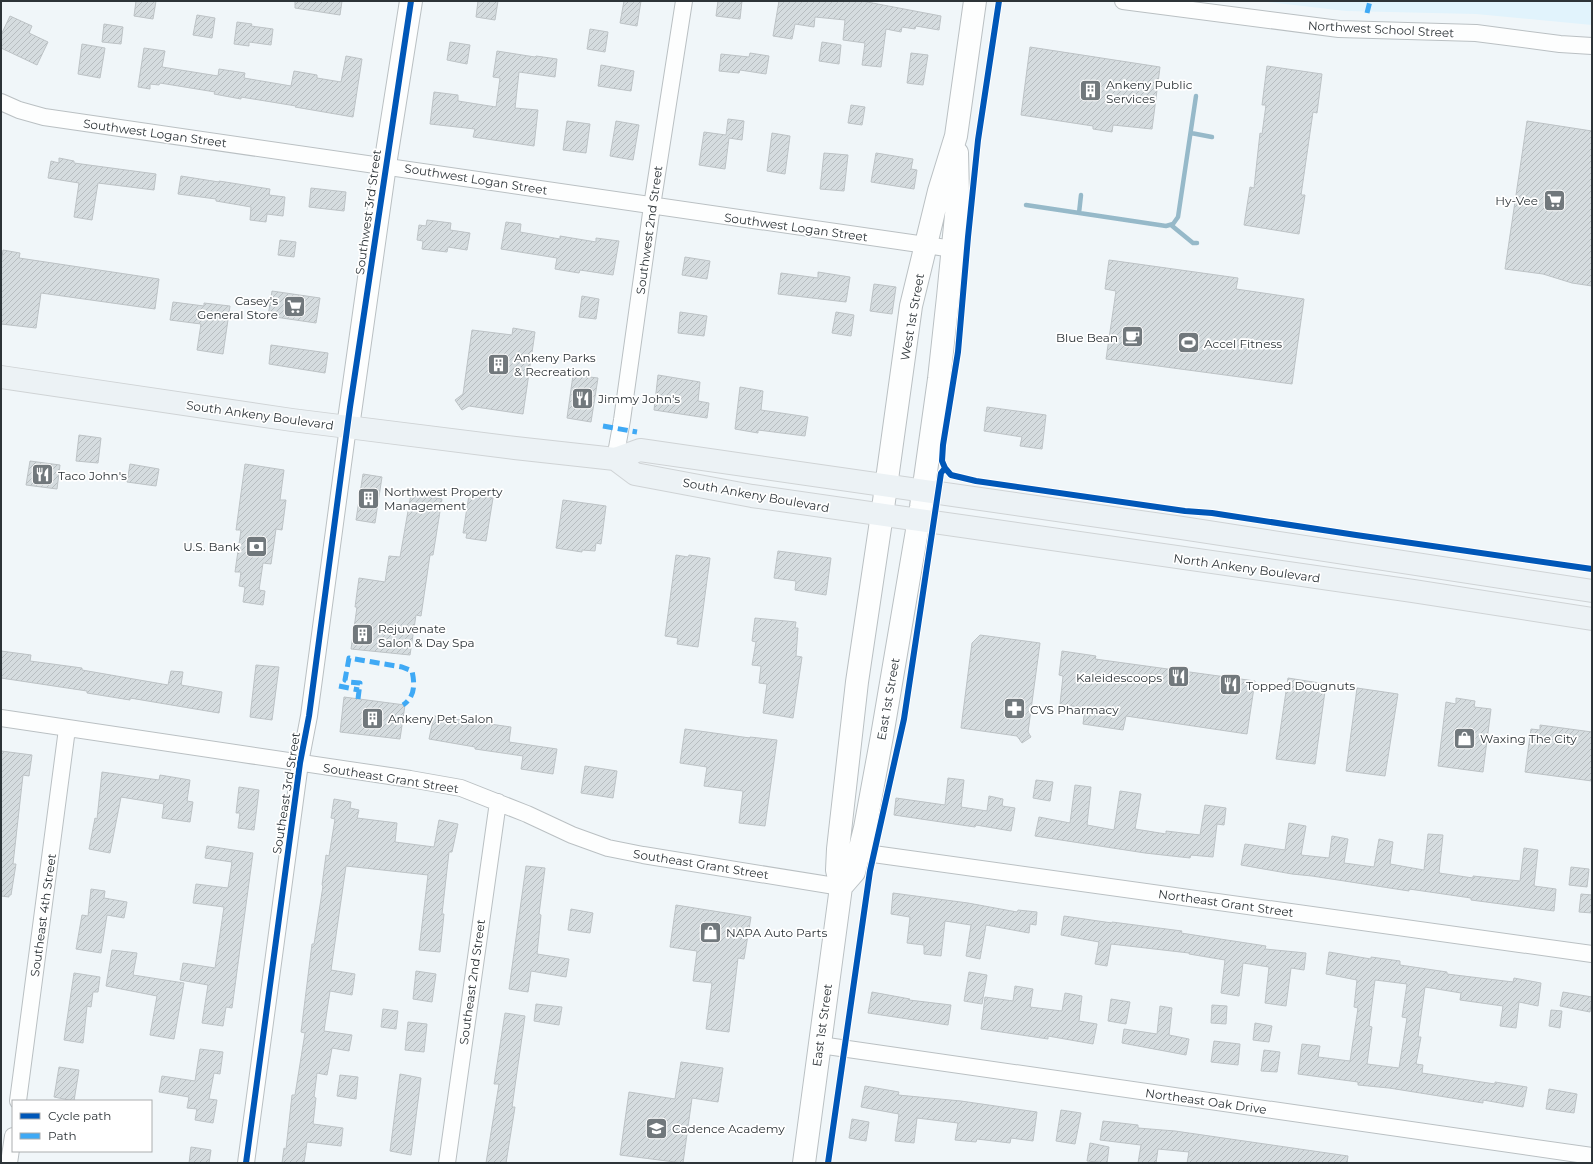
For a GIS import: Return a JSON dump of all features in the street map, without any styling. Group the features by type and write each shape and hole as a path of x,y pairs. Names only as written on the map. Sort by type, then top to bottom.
{"main road":[{"name":"Southwest 3rd Street","path":"348,427 385,166 411,1"},
{"name":"West 1st Street","path":"902,503 911,306 939,192 956,136 976,1"},
{"name":"West 1st Street","path":"902,503 939,379 958,195 956,136"},
{"name":"South Ankeny Boulevard","path":"1,377 348,427 615,459 640,450 902,503"},
{"name":"South Ankeny Boulevard","path":"615,459 635,474 752,496 902,503"},
{"path":"902,503 1182,528 1592,591"},
{"name":"North Ankeny Boulevard","path":"902,503 1413,591 1592,619"},
{"name":"East 1st Street","path":"841,887 854,872 882,736 902,503"},
{"name":"East 1st Street","path":"804,1163 841,887 837,870 857,682 902,503"}],"street":[{"name":"Southwest 2nd Street","path":"615,459 684,1"},
{"name":"Northwest School Street","path":"1123,1 1339,29 1476,33 1560,44 1592,46"},
{"name":"Southwest Logan Street","path":"1,102 18,110 44,117 953,249"},
{"name":"Southeast 3rd Street","path":"246,1163 300,763 310,716 348,427"},
{"name":"Southeast Grant Street","path":"1,718 461,788 527,814 572,835 608,848 841,887"},
{"name":"Southeast 4th Street","path":"18,1100 68,729"},
{"name":"Southeast 2nd Street","path":"447,1163 498,802"},
{"name":"Northeast Grant Street","path":"859,852 1592,954"},
{"name":"Northeast Oak Drive","path":"820,1046 1592,1156"},
{"path":"9,1163 12,1143"}],"shaded area":[{"path":"1258,1 1592,1 1592,25 1476,14 1346,11"}],"building":[{"path":"136,1 156,1 153,19 134,16"},
{"path":"295,1 342,1 340,15 295,8"},
{"path":"478,1 498,1 495,20 476,17"},
{"path":"624,1 641,1 637,26 620,23"},
{"path":"718,1 742,1 740,19 716,16"},
{"path":"779,1 862,1 941,16 939,30 916,26 915,29 902,27 901,32 886,29 881,67 862,65 865,43 843,40 845,20 815,17 814,27 795,24 792,39 773,36"},
{"path":"197,15 215,18 212,38 193,35"},
{"path":"10,16 32,26 29,33 48,42 37,65 1,48 1,35"},
{"path":"237,22 252,24 251,26 273,29 271,45 249,42 249,46 234,44"},
{"path":"104,24 123,27 121,44 102,42"},
{"path":"590,29 608,32 605,52 587,49"},
{"path":"450,42 470,45 467,64 447,60"},
{"path":"822,42 841,45 839,64 819,61"},
{"path":"82,44 105,48 100,78 78,74"},
{"name":"Ankeny Public Services","path":"1030,47 1160,67 1152,129 1113,125 1112,132 1093,129 1093,126 1021,115"},
{"path":"144,48 165,51 162,67 218,76 219,69 245,73 244,78 291,86 294,71 317,75 317,78 341,82 346,56 362,59 353,117 241,97 241,99 214,94 215,92 160,83 159,85 150,84 150,89 138,87"},
{"path":"497,51 557,59 555,77 519,72 515,108 538,110 534,146 473,137 475,129 430,124 434,92 458,95 458,101 496,107 500,78 493,77"},
{"path":"750,53 769,56 766,74 740,70 739,73 719,71 721,54 749,57"},
{"path":"911,53 928,55 923,85 907,83"},
{"path":"601,65 634,71 631,91 598,86"},
{"path":"1267,66 1322,74 1317,113 1313,112 1301,195 1305,195 1299,234 1244,225 1250,187 1254,188 1260,133 1262,134 1266,105 1262,105"},
{"path":"851,105 865,107 862,125 848,123"},
{"path":"728,119 744,121 742,140 729,138 725,169 699,165 704,132 726,135"},
{"path":"567,121 590,124 586,153 563,150"},
{"path":"616,121 639,125 633,160 610,156"},
{"name":"Hy-Vee","path":"1527,121 1592,131 1592,286 1572,283 1543,274 1505,269"},
{"path":"772,133 790,136 785,174 767,171"},
{"path":"824,153 848,155 844,191 820,189"},
{"path":"876,153 913,159 911,169 917,170 914,189 871,182"},
{"path":"59,158 74,161 74,163 156,174 154,190 98,183 92,220 74,217 79,183 48,178 51,161 59,163"},
{"path":"181,176 270,189 269,195 285,197 283,216 267,214 266,222 250,220 251,207 216,201 216,199 178,194"},
{"path":"311,188 346,192 344,211 309,207"},
{"path":"427,220 451,223 450,230 470,233 467,250 448,247 447,252 422,249 423,241 417,240 419,225 426,226"},
{"path":"506,222 521,224 520,232 560,239 560,236 596,242 596,238 619,241 613,275 580,270 579,273 555,269 557,258 501,249"},
{"path":"280,240 296,242 294,257 278,255"},
{"path":"3,250 20,253 19,258 159,279 155,309 41,293 36,328 1,324 1,264"},
{"path":"685,257 710,261 707,279 682,275"},
{"path":"1109,260 1238,278 1236,289 1304,299 1292,384 1106,359 1116,291 1105,289"},
{"path":"818,272 850,277 846,302 778,294 781,273 818,278"},
{"path":"874,284 896,287 892,314 870,311"},
{"name":"Casey's General Store","path":"272,291 320,298 316,323 268,316"},
{"path":"582,296 599,299 596,319 579,317"},
{"path":"173,302 204,306 204,303 230,306 223,354 197,350 201,324 170,320"},
{"path":"680,312 707,316 704,336 678,333"},
{"path":"836,312 854,315 851,336 832,333"},
{"name":"Ankeny Parks & Recreation","path":"513,328 535,332 523,414 469,406 462,410 455,400 463,394 472,330 512,335"},
{"path":"271,345 328,353 325,373 269,364"},
{"name":"Jimmy John's","path":"573,375 598,378 591,422 567,418"},
{"path":"658,375 700,382 698,401 709,403 707,418 654,410"},
{"path":"740,387 763,391 761,410 808,417 805,436 758,430 758,433 735,429"},
{"path":"987,407 1046,415 1042,449 1020,446 1022,437 984,431"},
{"path":"79,435 101,438 98,463 76,461"},
{"name":"Taco John's","path":"30,461 60,465 57,489 26,485"},
{"path":"130,464 159,469 156,486 127,482"},
{"name":"U.S. Bank","path":"245,464 284,470 280,500 286,500 282,530 276,529 271,564 263,563 259,590 265,591 263,605 243,602 245,587 239,586 241,572 235,572 241,530 236,530"},
{"name":"Northwest Property Management","path":"363,474 382,477 375,523 356,520"},
{"path":"411,494 442,499 433,555 430,555 421,616 416,615 410,655 351,649 357,607 355,607 359,578 385,582 389,556 400,557"},
{"path":"469,495 493,498 486,541 466,538 467,533 463,533"},
{"path":"563,500 606,506 601,544 596,543 595,551 582,550 582,552 556,548"},
{"path":"778,551 831,558 826,595 795,590 796,581 774,578"},
{"path":"676,555 710,558 698,647 677,644 678,638 665,636"},
{"path":"755,618 796,622 795,628 798,628 796,656 802,657 793,718 763,713 767,684 759,683 761,666 752,665 756,642 752,641"},
{"name":"CVS Pharmacy","path":"980,635 1040,643 1028,732 1031,737 1022,743 1017,736 961,728 972,643"},
{"path":"1,651 31,655 30,661 82,668 82,670 168,685 171,671 183,672 181,685 222,692 219,713 130,698 130,700 87,693 87,691 1,678"},
{"path":"1062,651 1096,656 1095,659 1255,681 1247,734 1126,716 1123,730 1083,724 1085,708 1060,704 1063,676 1059,675"},
{"path":"256,665 279,667 272,720 250,717"},
{"path":"1288,678 1326,684 1315,764 1276,759"},
{"path":"1357,688 1398,694 1385,776 1346,771"},
{"name":"Ankeny Pet Salon","path":"344,697 405,705 400,739 340,732"},
{"name":"Waxing The City","path":"1456,698 1475,701 1474,707 1491,709 1483,772 1438,766 1446,702 1456,704"},
{"path":"434,716 511,727 509,742 557,749 553,774 521,769 523,756 475,749 475,747 429,739"},
{"path":"1540,725 1592,732 1592,781 1525,772 1531,729 1540,730"},
{"path":"685,729 750,738 777,740 765,826 739,823 743,791 704,786 707,767 680,763"},
{"path":"1,751 32,755 29,776 23,775 13,864 16,864 11,895 9,895 9,897 1,896"},
{"path":"585,766 617,771 613,798 581,793"},
{"path":"102,772 159,780 160,775 190,780 187,801 193,802 190,822 162,818 164,804 121,797 110,853 89,849 95,818 97,819"},
{"path":"948,778 964,780 961,807 987,811 989,796 1003,799 1002,806 1015,808 1011,831 976,825 975,827 894,815 896,798 945,805"},
{"path":"1036,780 1053,782 1050,801 1033,798"},
{"path":"1075,785 1091,787 1087,825 1114,830 1120,791 1141,794 1135,829 1166,834 1166,831 1200,835 1205,805 1226,808 1224,825 1217,824 1213,857 1191,855 1190,858 1145,853 1035,836 1039,817 1070,823"},
{"path":"239,787 259,790 254,830 238,828 240,813 236,813"},
{"path":"334,799 351,802 350,808 359,810 357,818 397,823 395,842 434,847 439,820 458,824 452,852 449,852 442,914 444,914 440,952 419,950 428,875 346,866 331,970 355,974 352,995 330,991 324,1031 352,1035 349,1051 332,1048 327,1075 317,1073 313,1124 343,1128 341,1146 307,1142 304,1163 282,1163 284,1148 286,1149 292,1095 295,1095 305,1033 301,1032 312,944 314,944 326,855 329,856 335,819 331,818"},
{"path":"1289,823 1306,826 1301,855 1329,858 1332,836 1348,839 1344,863 1374,867 1379,839 1393,842 1390,864 1424,870 1428,834 1443,835 1439,873 1473,878 1473,876 1520,881 1524,848 1538,850 1534,886 1556,889 1554,911 1471,900 1471,898 1409,889 1409,891 1292,874 1241,865 1245,844 1285,850"},
{"path":"207,846 253,853 232,1008 226,1007 223,1026 202,1023 208,985 180,980 183,963 215,968 224,907 193,903 196,884 228,888 232,862 205,858"},
{"path":"526,866 545,868 539,914 541,915 537,954 569,959 566,977 531,971 528,992 509,989"},
{"path":"1571,867 1589,869 1587,887 1569,885"},
{"path":"91,889 105,891 104,898 127,902 124,918 107,915 101,953 76,949 82,915 88,916"},
{"path":"893,893 968,903 1017,912 1018,910 1037,912 1036,925 1030,924 1029,933 986,925 980,959 966,956 971,925 945,921 941,956 924,954 924,945 907,943 910,917 891,914"},
{"path":"1581,894 1592,895 1592,913 1579,912"},
{"path":"676,905 751,917 744,959 738,958 729,1032 706,1029 712,983 693,981 697,951 670,947"},
{"path":"571,909 593,913 590,933 568,930"},
{"path":"1064,916 1182,931 1181,933 1266,946 1265,949 1306,953 1304,970 1291,968 1286,1006 1265,1003 1269,967 1243,963 1239,996 1221,993 1225,960 1189,953 1111,944 1107,966 1095,964 1099,942 1061,935"},
{"path":"112,950 137,953 133,975 184,983 174,1039 150,1035 157,996 106,986"},
{"path":"1329,952 1371,959 1371,957 1400,961 1400,965 1447,972 1447,974 1513,982 1514,978 1541,983 1538,1006 1519,1002 1516,1028 1500,1026 1503,1006 1460,1000 1461,993 1425,987 1418,1037 1421,1037 1416,1064 1423,1065 1422,1073 1495,1084 1495,1082 1527,1087 1523,1107 1483,1100 1483,1103 1389,1088 1358,1085 1358,1082 1298,1074 1302,1044 1320,1046 1318,1057 1350,1061 1358,1008 1354,1007 1357,980 1326,974","holes":["1375,980 1407,984 1402,1017 1407,1018 1399,1068 1367,1064 1372,1027 1369,1026"]},
{"path":"416,971 436,974 432,1002 413,999"},
{"path":"969,972 987,975 982,1004 964,1001"},
{"path":"74,973 100,977 98,992 93,992 91,1007 87,1006 83,1043 64,1040"},
{"path":"1015,986 1033,989 1030,1007 1062,1011 1065,993 1082,996 1079,1021 1097,1024 1093,1044 1048,1036 1048,1039 981,1029 985,997 1013,1001"},
{"path":"872,992 910,999 909,1000 951,1005 948,1025 868,1013"},
{"path":"1563,992 1592,997 1590,1012 1560,1006"},
{"path":"1111,999 1130,1002 1126,1024 1108,1021"},
{"path":"536,1004 562,1007 559,1025 534,1021"},
{"path":"1212,1005 1227,1006 1226,1024 1211,1023"},
{"path":"1160,1006 1172,1008 1169,1035 1189,1039 1186,1055 1122,1043 1124,1029 1157,1034"},
{"path":"383,1009 398,1011 396,1029 381,1027"},
{"path":"1551,1010 1562,1011 1560,1028 1549,1026"},
{"path":"505,1013 525,1016 512,1107 515,1107 506,1163 486,1163 499,1084 494,1084"},
{"path":"408,1022 427,1024 424,1052 405,1050"},
{"path":"1255,1023 1272,1026 1269,1042 1253,1040"},
{"path":"1214,1041 1240,1044 1238,1065 1211,1062"},
{"path":"200,1049 223,1052 220,1074 214,1073 209,1099 217,1100 213,1123 195,1120 197,1109 187,1108 189,1097 159,1092 162,1076 195,1081"},
{"path":"1264,1050 1280,1052 1277,1072 1261,1071"},
{"name":"Cadence Academy","path":"681,1062 723,1068 718,1102 692,1098 683,1163 620,1155 629,1092 675,1099"},
{"path":"59,1067 79,1070 74,1100 54,1097"},
{"path":"400,1074 421,1078 411,1155 390,1151"},
{"path":"340,1075 358,1077 356,1099 337,1096"},
{"path":"865,1086 899,1092 898,1095 961,1101 1037,1112 1033,1141 1011,1138 1010,1143 977,1139 976,1142 955,1140 958,1123 917,1118 914,1143 895,1141 899,1114 861,1107"},
{"path":"1549,1089 1577,1094 1574,1113 1546,1109"},
{"path":"1061,1110 1081,1113 1075,1144 1056,1141"},
{"path":"852,1119 869,1122 866,1141 849,1138"},
{"path":"1103,1121 1138,1125 1138,1128 1175,1131 1348,1156 1347,1163 1187,1163 1189,1152 1158,1149 1156,1163 1138,1163 1141,1145 1100,1140"},
{"path":"1090,1143 1109,1147 1107,1163 1087,1161"},
{"path":"191,1147 211,1150 209,1163 189,1163"}],"waterway":[{"path":"1026,205 1166,226 1173,224 1178,217 1196,96"},
{"path":"1191,133 1212,137"},
{"path":"1079,213 1081,195"},
{"path":"1171,225 1193,243 1197,243"}],"marked path":[{"path":"1367,13 1370,1"},
{"path":"603,426 637,432"},
{"path":"358,699 360,683 345,680 349,658 402,667 412,671 414,681 412,694 403,705"},
{"path":"339,686 359,690"}],"cycle path":[{"path":"246,1163 300,763 309,716 350,407 411,1"},
{"path":"828,1163 870,871 904,719 941,473 945,468 942,461 943,445 958,352 978,140 999,1"},
{"path":"945,468 951,475 976,481 1185,511 1212,513 1592,569"}],"place":[{"name":"Ankeny Public Services","path":"1090,91"},
{"name":"Hy-Vee","path":"1554,200"},
{"name":"Casey's General Store","path":"294,307"},
{"name":"Blue Bean","path":"1133,337"},
{"name":"Accel Fitness","path":"1189,343"},
{"name":"Ankeny Parks & Recreation","path":"499,364"},
{"name":"Jimmy John's","path":"582,398"},
{"name":"Taco John's","path":"43,475"},
{"name":"Northwest Property Management","path":"369,498"},
{"name":"U.S. Bank","path":"256,546"},
{"name":"Rejuvenate Salon & Day Spa","path":"363,635"},
{"name":"Kaleidescoops","path":"1178,677"},
{"name":"Topped Dougnuts","path":"1231,685"},
{"name":"CVS Pharmacy","path":"1015,709"},
{"name":"Ankeny Pet Salon","path":"372,718"},
{"name":"Waxing The City","path":"1464,738"},
{"name":"NAPA Auto Parts","path":"710,932"},
{"name":"Cadence Academy","path":"656,1128"}]}
